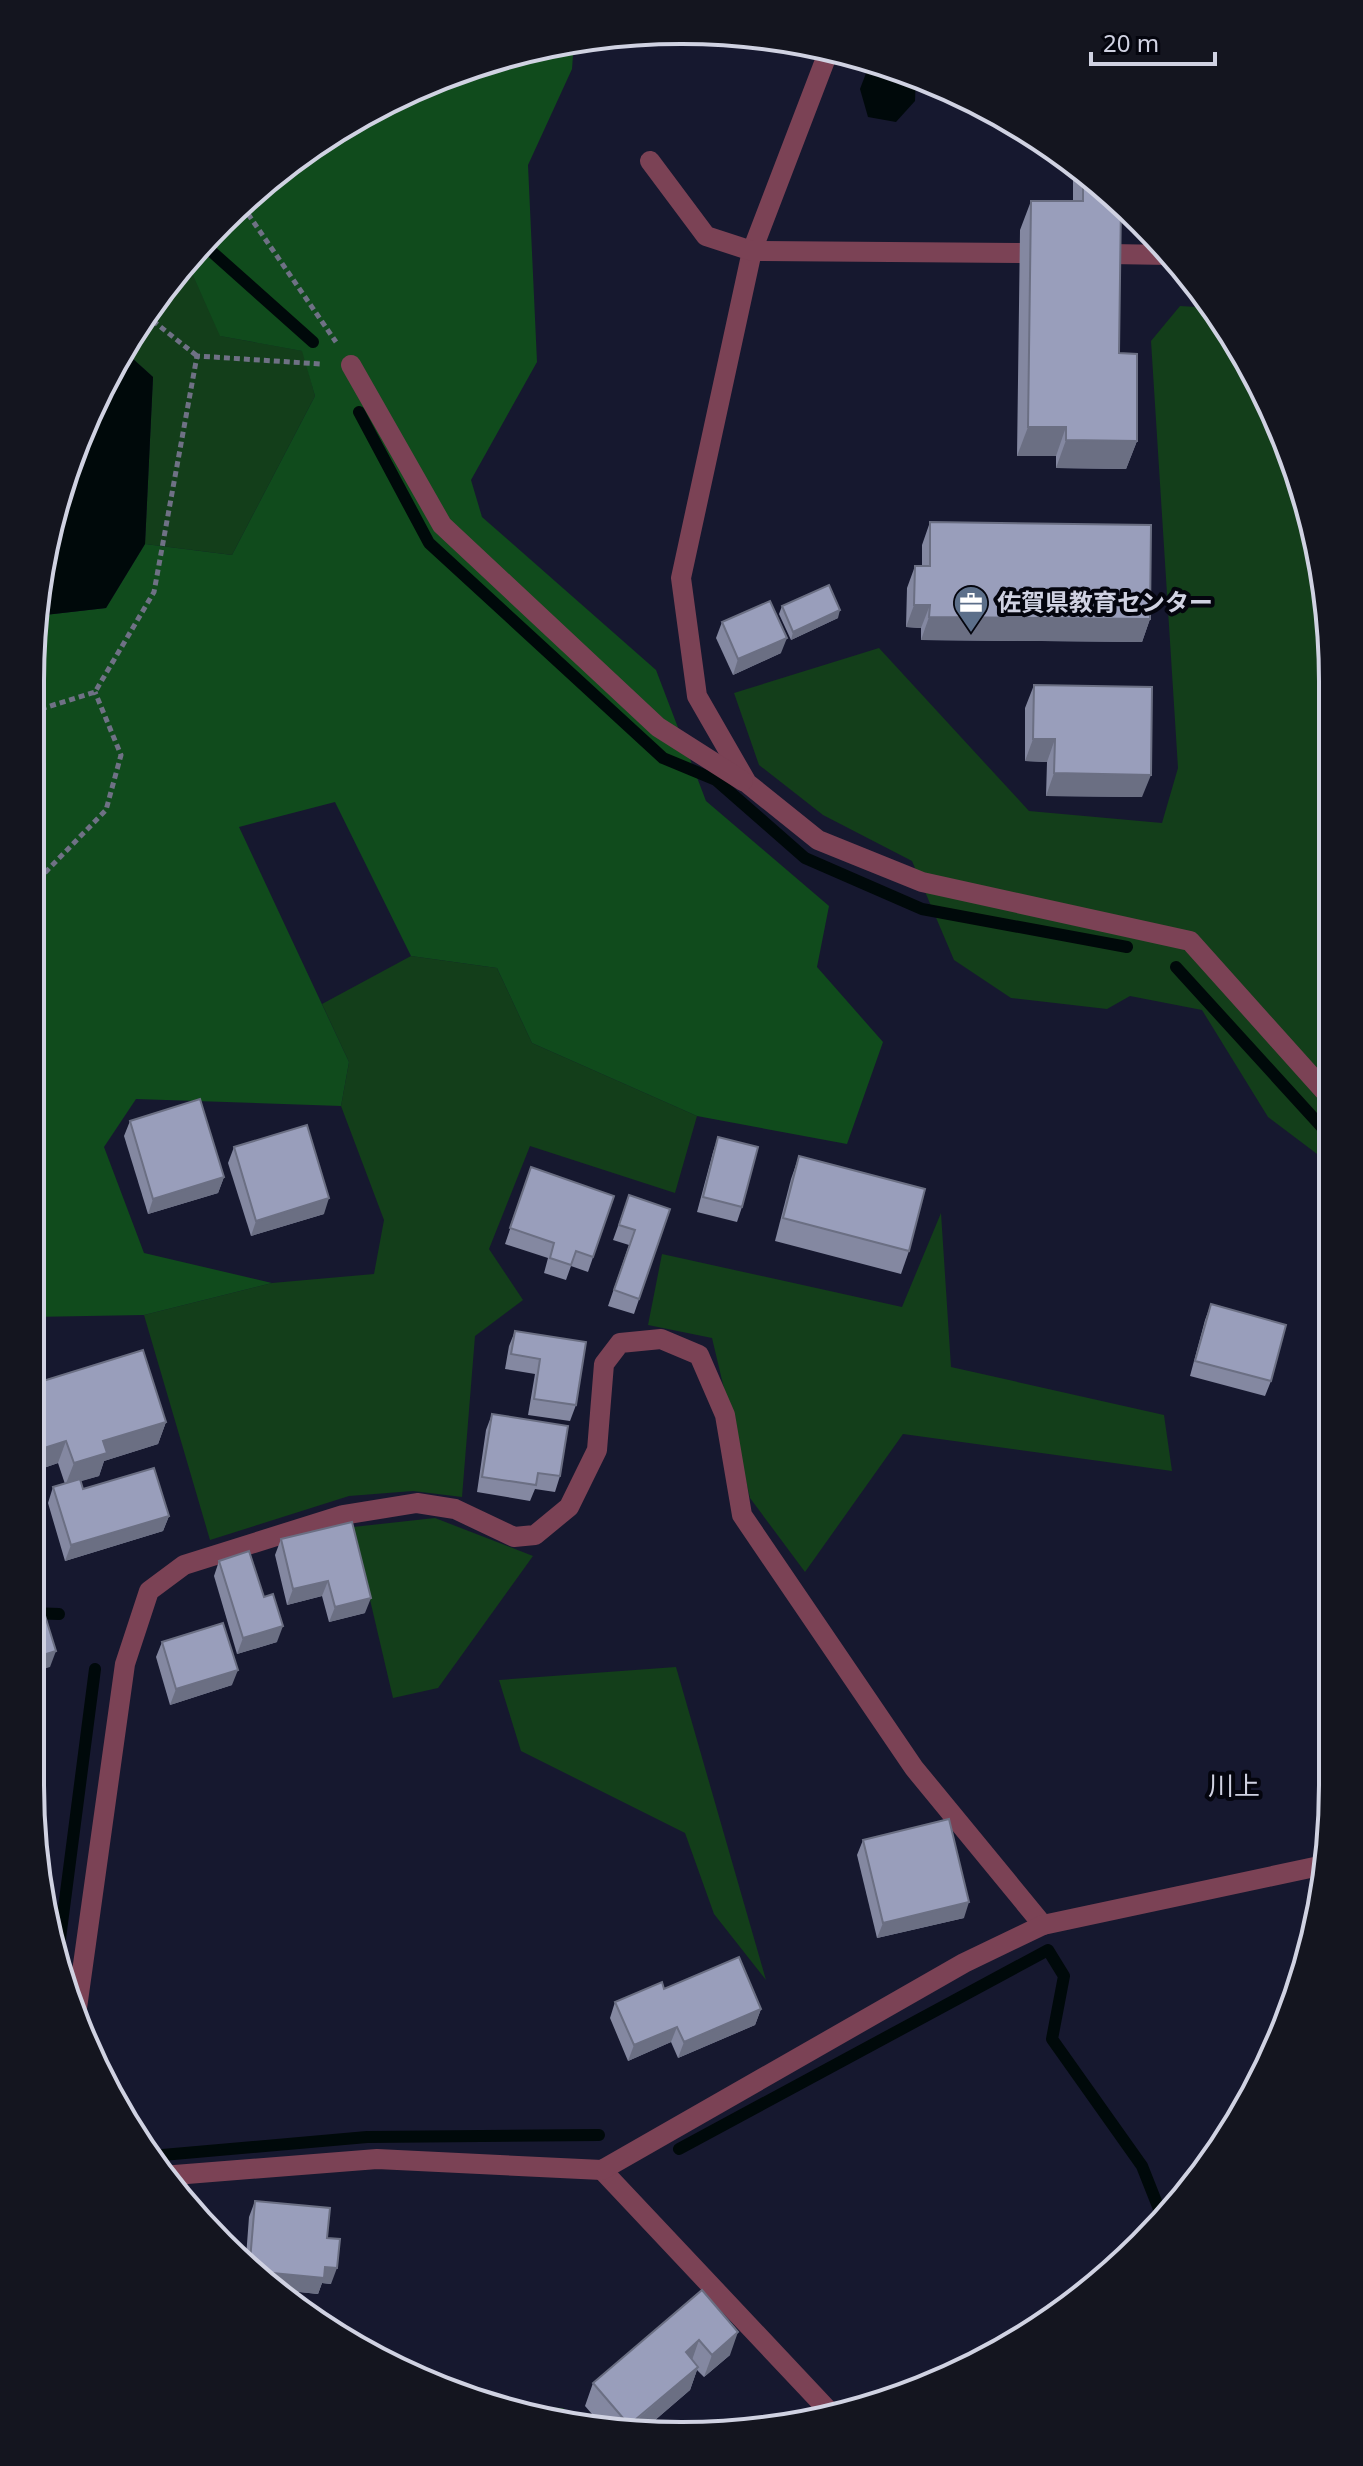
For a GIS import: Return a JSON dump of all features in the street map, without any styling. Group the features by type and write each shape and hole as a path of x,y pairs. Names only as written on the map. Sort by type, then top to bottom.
{"street":[{"path":"747,783 697,696 681,578 752,251 825,61"},
{"path":"650,161 706,236 752,251 1020,253"},
{"path":"1110,254 1155,255"},
{"path":"351,365 442,525 658,727 747,783 818,840 922,882 1190,941 1319,1085"},
{"path":"79,1992 125,1664 149,1591 184,1565 343,1515 417,1503 455,1509 514,1537 535,1535 569,1507 597,1450 604,1364 620,1343 661,1339 699,1355 725,1415 742,1515 914,1768 1043,1925"},
{"path":"177,2175 377,2159 602,2170 964,1963 1043,1925 1314,1867"},
{"path":"602,2170 824,2406"}],"path":[{"path":"248,214 351,365"},
{"path":"155,322 197,356 351,365"},
{"path":"44,708 95,692 154,592 197,356"},
{"path":"44,874 106,810 121,755 95,692"}],"green space":[{"path":"573,53 572,69 528,165 537,362 471,480 482,517 656,670 706,801 829,906 817,967 883,1042 847,1144 697,1116 532,1043 497,968 411,956 335,802 239,827 349,1062 341,1106 136,1099 104,1147 144,1253 272,1283 144,1315 44,1317 44,682 47,615 106,608 145,544 232,555 315,396 302,351 220,336 192,273 261,202 293,176 363,129 438,93 517,66"},
{"path":"192,273 221,336 303,351 315,396 232,555 145,544 153,377 132,358 151,327"},
{"path":"1180,306 1197,307 1212,327 1234,363 1270,438 1285,477 1307,557 1314,598 1319,682 1319,1155 1268,1117 1202,1010 1130,996 1107,1009 1011,998 954,960 912,861 823,815 759,765 734,693 879,648 1029,811 1162,823 1178,768 1151,341"},
{"path":"411,956 497,968 532,1043 697,1116 675,1193 530,1146 489,1249 523,1300 475,1336 462,1497 413,1491 349,1496 210,1540 144,1315 272,1283 374,1274 384,1220 341,1106 349,1062 322,1004"},
{"path":"941,1213 951,1367 1164,1415 1172,1471 903,1434 805,1572 750,1498 712,1338 648,1325 662,1254 902,1307"},
{"path":"435,1518 533,1556 438,1688 393,1698 353,1527"},
{"path":"676,1667 766,1980 714,1914 685,1833 521,1751 499,1680"}],"shaded area":[{"path":"866,72 915,89 915,101 896,122 868,117 860,89"},
{"path":"132,358 153,377 145,544 106,608 47,615 56,557 78,477 110,400"}],"building":[{"path":"1083,187 1121,220 1119,353 1137,354 1137,441 1066,440 1066,427 1028,427 1031,201 1083,201"},
{"path":"930,522 1151,525 1150,619 929,617 930,605 914,605 915,566 930,566"},
{"path":"829,585 840,610 793,632 782,606"},
{"path":"770,601 787,638 738,659 722,622"},
{"path":"1034,685 1152,687 1151,775 1054,773 1055,739 1033,739"},
{"path":"200,1099 224,1177 153,1199 130,1121"},
{"path":"307,1125 329,1198 256,1221 234,1147"},
{"path":"718,1137 758,1147 742,1207 703,1197"},
{"path":"799,1156 925,1189 909,1251 783,1218"},
{"path":"531,1167 614,1196 593,1257 576,1251 571,1265 550,1258 554,1243 510,1228"},
{"path":"629,1195 670,1209 639,1299 614,1290 635,1230 619,1225"},
{"path":"1211,1304 1286,1325 1271,1381 1195,1361"},
{"path":"515,1331 586,1342 576,1405 534,1399 540,1359 511,1354"},
{"path":"143,1350 166,1422 103,1441 107,1453 74,1463 66,1441 44,1448 44,1381"},
{"path":"492,1414 568,1426 560,1476 538,1473 536,1485 482,1477"},
{"path":"154,1468 169,1516 71,1545 53,1487 80,1479 83,1489"},
{"path":"352,1522 371,1598 335,1607 328,1581 293,1589 281,1539"},
{"path":"249,1551 264,1597 273,1594 283,1626 243,1638 219,1561"},
{"path":"44,1612 56,1651 44,1655"},
{"path":"223,1623 238,1670 176,1689 162,1642"},
{"path":"949,1819 969,1902 883,1923 863,1840"},
{"path":"739,1957 761,2009 684,2042 677,2027 634,2045 615,2002 662,1982 664,1989"},
{"path":"255,2201 330,2208 327,2238 340,2239 337,2268 325,2267 324,2278 272,2273 251,2254"},
{"path":"702,2290 738,2332 712,2355 699,2340 686,2352 698,2367 634,2420 624,2420 593,2383"}],"waterway":[{"path":"211,251 313,342"},
{"path":"359,412 429,543 663,758 716,780 805,858 922,909 1127,947"},
{"path":"1176,967 1319,1124"},
{"path":"44,1613 59,1614"},
{"path":"61,1930 95,1669"},
{"path":"679,2149 1048,1950 1064,1976 1052,2039 1142,2166 1158,2208"},
{"path":"163,2155 367,2137 599,2135"}],"place":[{"name":"佐賀県教育センター","path":"971,634"}],"district":[{"name":"川上","path":"1234,1786"}]}
